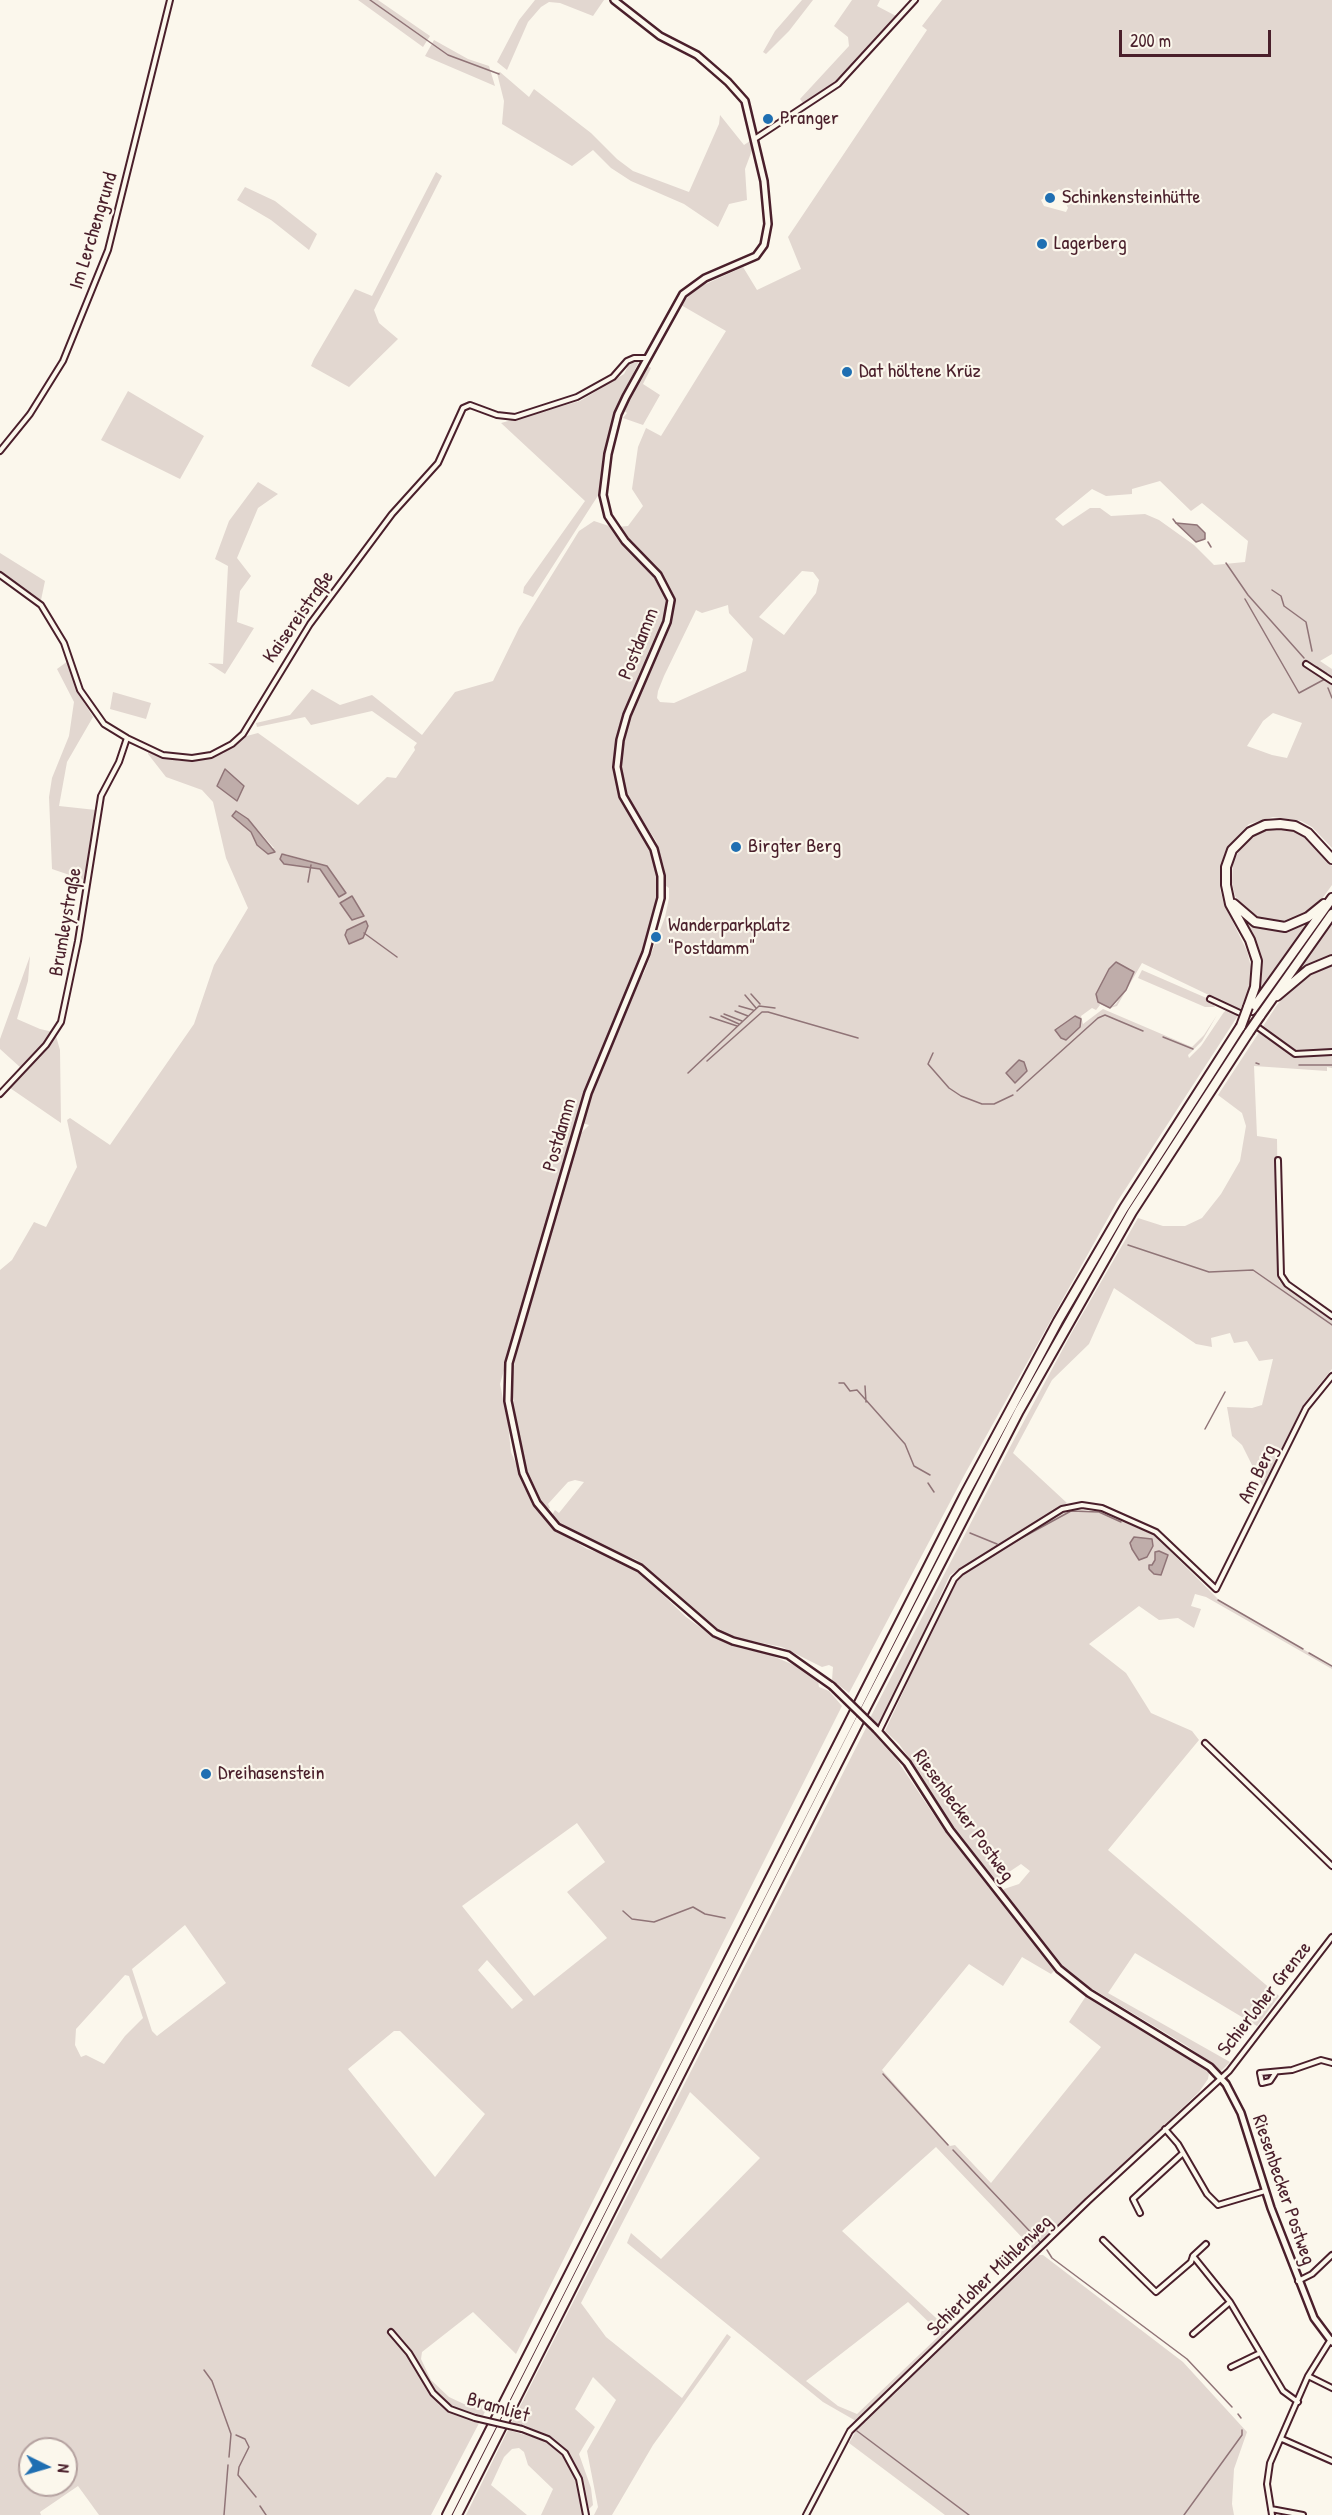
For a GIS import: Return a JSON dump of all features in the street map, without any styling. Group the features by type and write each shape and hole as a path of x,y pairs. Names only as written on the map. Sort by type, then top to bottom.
{"highway":[{"path":"1250,1009 1257,961 1250,940 1230,904 1225,875 1232,850 1250,832 1265,825 1287,824 1314,838 1332,859"},
{"path":"1228,894 1248,918 1275,927 1295,924 1308,917 1332,897"},
{"path":"447,2515 970,1483 1118,1217 1250,1009 1332,897"},
{"path":"457,2515 884,1671 1019,1411 1132,1212 1248,1032 1332,914"},
{"path":"1265,1007 1296,978 1332,960"}],"street":[{"name":"Im Lerchengrund","path":"0,452 30,414 66,354 108,250 170,0"},
{"name":"Postdamm","path":"507,1383 509,1363 588,1093 646,953 662,897 661,876 654,849 623,796 617,767 627,715 667,622 671,600 658,576 618,532 608,516 603,495 608,454 618,414 646,358 683,294 693,286 751,259 765,245 768,225 767,204 756,138 749,111 735,88 697,55 660,36 614,0"},
{"path":"756,138 838,84 915,0"},
{"name":"Kaisereistraße","path":"0,575 41,605 64,643 80,690 104,724 163,755 192,758 222,750 243,734 317,615 392,514 438,463 467,405 497,415 515,417 577,397 613,377 627,361 634,358 646,358"},
{"path":"1306,664 1332,681"},
{"name":"Brumleystraße","path":"0,1094 46,1045 61,1022 81,924 101,796 119,762 127,738"},
{"path":"1210,999 1240,1013"},
{"path":"1259,1028 1295,1054 1332,1052"},
{"path":"1278,1160 1281,1275 1287,1284 1331,1314"},
{"name":"Am Berg","path":"877,1730 954,1580 961,1572 1062,1509 1082,1505 1102,1508 1156,1532 1216,1589 1306,1408 1332,1376"},
{"name":"Riesenbecker Postweg","path":"507,1383 508,1401 522,1473 547,1518 568,1535 639,1568 715,1633 733,1641 788,1655 832,1686 908,1763 950,1830 1059,1969 1089,1993 1194,2057 1220,2077 1241,2114 1265,2191 1298,2281 1314,2318 1331,2340 1308,2376 1268,2474 1272,2515"},
{"path":"1205,1743 1332,1866"},
{"name":"Schierloher Grenze","path":"1220,2077 1236,2063 1283,1997 1332,1937"},
{"path":"1276,2072 1292,2070 1321,2060 1332,2063"},
{"name":"Schierloher Mühlenweg","path":"806,2515 850,2431 1220,2077"},
{"path":"1164,2129 1183,2153 1207,2194 1218,2205 1265,2191"},
{"path":"1140,2214 1133,2199 1183,2153"},
{"path":"1103,2241 1156,2292 1191,2262 1193,2256 1206,2244"},
{"path":"1298,2281 1312,2274 1332,2254"},
{"path":"1193,2256 1230,2302 1283,2391 1298,2402"},
{"path":"1193,2334 1230,2302"},
{"name":"Bramliet","path":"390,2332 409,2353 433,2393 450,2409 475,2418 522,2429 548,2439 565,2453 579,2479 586,2515"},
{"path":"1231,2367 1260,2353"},
{"path":"1308,2376 1332,2388"},
{"path":"1282,2439 1332,2461"},
{"path":"1271,2509 1303,2515"}],"shaded area":[{"path":"358,0 378,0 430,36 423,47"},
{"path":"535,0 604,0 593,16 560,3 549,2 541,7 528,22 507,70 497,62 519,20"},
{"path":"802,0 813,0 789,31 766,54 763,52 775,31"},
{"path":"852,0 880,0 877,6 896,16 836,82 803,103 800,99 849,46 848,37 834,26"},
{"path":"942,0 1332,0 1332,654 1320,661 1332,669 1332,848 1312,827 1301,821 1273,817 1249,824 1227,847 1220,868 1220,889 1224,904 1247,951 1252,971 1249,991 1240,1010 1142,963 1117,1006 1110,1008 1116,1004 1133,975 1098,1002 1100,1005 1096,1010 1092,1008 1081,1016 1083,1024 1103,1009 1192,1047 1204,1035 1217,1015 1202,1041 1188,1055 1189,1058 1201,1046 1224,1012 1228,1009 1239,1014 1117,1202 966,1472 849,1693 832,1680 833,1667 829,1665 822,1667 782,1647 737,1638 720,1632 687,1606 637,1560 585,1539 551,1517 555,1510 559,1513 584,1482 575,1480 568,1482 548,1504 550,1508 546,1510 540,1502 523,1462 511,1385 515,1360 580,1134 589,1125 582,1123 596,1079 634,988 644,973 665,917 669,898 669,888 666,886 664,867 656,841 627,796 621,774 623,747 632,713 673,615 673,594 660,572 617,527 628,526 643,506 632,489 638,447 646,428 661,436 726,331 681,305 695,289 743,267 757,290 801,269 788,237 927,30 922,26","holes":["1059,189 1064,193 1064,200 1068,208 1066,212 1044,206 1041,200","1160,481 1191,511 1202,503 1248,541 1245,562 1214,565 1194,545 1159,520 1145,514 1111,516 1100,508 1090,508 1063,526 1055,519 1092,489 1106,496 1132,494 1132,489","802,571 813,572 819,580 816,593 784,635 759,617","728,605 729,613 753,639 746,671 674,703 660,702 657,698 658,691 696,610 702,613","1273,713 1302,723 1287,758 1247,746 1263,721"]},
{"path":"434,40 468,59 489,66 495,86 425,56"},
{"path":"500,72 529,97 534,89 591,133 617,159 633,171 689,192 719,124 720,115 744,145 753,139 754,145 745,169 747,200 729,204 718,227 684,204 631,181 611,168 593,150 572,166 502,124 504,101 497,73"},
{"path":"436,172 442,176 374,310 379,323 398,339 349,387 311,366 355,289 372,296"},
{"path":"245,187 275,201 317,234 309,250 271,220 237,200"},
{"path":"639,361 614,414 603,456 599,494 533,597 523,593 524,587 585,501 501,423 580,401 624,374 629,364"},
{"path":"647,365 651,368 643,384 660,395 643,425 623,418 627,413 623,410"},
{"path":"128,391 204,436 180,479 101,440"},
{"path":"258,482 278,494 258,508 237,558 251,576 240,591 237,622 254,628 225,674 208,663 223,664 228,566 215,559 229,521"},
{"path":"594,521 609,526 644,565 660,584 667,604 664,623 621,725 614,765 619,793 650,847 657,873 658,896 645,945 584,1095 500,1384 511,1452 534,1506 555,1529 587,1549 612,1557 639,1572 686,1617 715,1638 740,1648 768,1654 801,1668 818,1681 819,1687 829,1691 842,1706 516,2354 473,2312 422,2352 421,2359 431,2380 449,2397 464,2404 488,2406 431,2515 99,2515 78,2486 78,2437 18,2437 18,2497 62,2497 40,2512 41,2515 0,2515 0,1270 12,1260 34,1222 46,1227 77,1167 67,1120 70,1118 110,1145 194,1024 214,965 248,908 226,858 213,802 202,790 166,777 148,752 180,761 213,758 243,737 258,733 358,805 387,777 396,778 415,750 417,743 372,711 311,725 305,717 257,727 256,723 290,715 312,689 340,705 372,695 422,735 455,692 493,681 519,628 579,531","holes":["233,816 248,819 274,848 263,850 251,832","285,854 327,866 346,893 339,897 320,869 284,864","352,896 364,915 352,920 340,904","577,1823 605,1862 567,1892 607,1938 534,1996 462,1906","185,1925 226,1983 157,2036 152,2031 132,1969","487,1960 523,2000 512,2009 478,1970","125,1975 129,1976 143,2018 125,2036 104,2064 86,2055 81,2057 75,2045 76,2029","394,2031 400,2031 485,2114 435,2177 348,2069"]},
{"path":"1176,523 1197,525 1205,533 1205,539 1196,542"},
{"path":"0,553 45,581 41,600 0,572"},
{"path":"68,661 77,691 93,717 67,762 59,806 96,810 87,881 52,869 49,797 52,778 69,736 74,702 57,669"},
{"path":"113,692 151,703 146,719 110,709"},
{"path":"225,769 244,786 237,801 217,786"},
{"path":"236,811 248,819 275,852 268,854 257,845 251,832 232,816"},
{"path":"1280,828 1295,831 1308,839 1332,866 1332,885 1319,903 1306,914 1285,924 1250,915 1235,896 1232,883 1233,862 1242,846 1260,832"},
{"path":"282,854 327,866 346,893 339,897 320,869 284,864 280,859"},
{"path":"352,896 364,916 352,920 340,903"},
{"path":"1246,920 1273,930 1295,927 1308,922 1261,987 1258,985 1259,972 1243,923"},
{"path":"366,921 368,926 363,938 349,944 345,935 347,930"},
{"path":"1332,923 1332,958 1296,976 1295,975"},
{"path":"30,956 28,981 17,1019 53,1032 21,1068 0,1049 0,1039"},
{"path":"1116,962 1134,972 1126,990 1110,1008 1098,1002 1096,994 1109,969"},
{"path":"1332,965 1332,1068 1327,1067 1327,1071 1254,1066 1257,1136 1277,1139 1279,1281 1332,1319 1332,1369 1303,1405 1264,1489 1242,1445 1232,1436 1227,1407 1252,1408 1262,1405 1273,1359 1259,1361 1247,1341 1234,1343 1230,1333 1211,1338 1212,1347 1196,1344 1114,1288 1089,1344 1052,1380 1013,1453 1067,1503 950,1575 882,1722 877,1725 870,1718 1009,1449 1072,1332 1138,1218 1163,1226 1185,1226 1202,1218 1221,1194 1240,1161 1246,1126 1242,1113 1218,1095 1277,1005 1292,988 1309,975"},
{"path":"1142,970 1211,1000 1215,1007 1205,1007 1138,978"},
{"path":"1075,1016 1081,1019 1080,1027 1066,1040 1061,1038 1055,1030"},
{"path":"56,1036 60,1050 61,1123 10,1088"},
{"path":"1019,1060 1024,1062 1027,1071 1015,1083 1006,1073"},
{"path":"1082,1510 1102,1513 1154,1535 1219,1600 1332,1666 1332,1669 1206,1597 1195,1594 1191,1606 1201,1609 1194,1628 1178,1618 1159,1620 1139,1606 1089,1644 1126,1673 1151,1713 1192,1731 1199,1740 1108,1850 1279,1996 1257,2026 1135,1953 1108,1993 1230,2062 1221,2071 1187,2046 1091,1988 1058,1964 1002,1893 1004,1889 1019,1884 1030,1871 1021,1864 1000,1878 1003,1885 999,1888 943,1815 921,1775 899,1744 885,1731 954,1583 962,1574 1063,1513"},
{"path":"1134,1537 1152,1539 1153,1546 1147,1557 1139,1560 1130,1543"},
{"path":"1159,1551 1168,1555 1161,1575 1154,1574 1149,1569 1149,1565 1152,1565 1155,1560 1155,1552"},
{"path":"867,1726 897,1760 944,1830 1055,1970 1051,1974 1022,1957 1003,1986 969,1964 882,2070 950,2146 955,2145 991,2183 1101,2047 1069,2022 1086,1996 1205,2067 1209,2073 1208,2079 1199,2092 1093,2193 1025,2263 856,2421 823,2402 627,2243 631,2233 661,2259 760,2158 690,2092 581,2303 606,2337 682,2398 727,2334 731,2337 653,2445 612,2515 594,2515 598,2507 587,2451 616,2400 593,2377 575,2409 595,2427 579,2454 591,2488 593,2505 589,2509 580,2478 566,2451 549,2436 512,2422","holes":["936,2147 1033,2249 948,2329 842,2231","908,2302 941,2334 857,2414 838,2406 806,2381"]},
{"path":"1039,2255 1043,2255 1183,2362 1247,2432 1234,2469 1232,2504 1234,2515 945,2515 849,2443 860,2424"},
{"path":"508,2430 547,2441 562,2454 576,2479 583,2515 541,2515 553,2489 528,2465 524,2452 519,2448 512,2449 504,2457 491,2485 527,2515 466,2515"}],"waterway":[{"path":"370,0 448,55 499,74"},
{"path":"1173,519 1176,523"},
{"path":"1208,542 1211,547"},
{"path":"1226,563 1248,595 1304,658"},
{"path":"1272,590 1281,596 1284,606 1306,622 1312,651"},
{"path":"1245,599 1299,693 1325,679"},
{"path":"1317,667 1326,673"},
{"path":"1328,688 1332,698"},
{"path":"308,882 311,865"},
{"path":"364,933 397,957"},
{"path":"751,994 760,1004"},
{"path":"745,995 756,1008"},
{"path":"739,1006 753,1010"},
{"path":"688,1073 759,1006 775,1008"},
{"path":"735,1011 748,1016"},
{"path":"707,1061 762,1012 858,1038"},
{"path":"724,1014 742,1021"},
{"path":"1017,1091 1098,1018 1105,1015 1143,1031"},
{"path":"721,1016 739,1024"},
{"path":"710,1017 737,1026"},
{"path":"1163,1037 1193,1049"},
{"path":"933,1053 928,1064 949,1088 961,1096 982,1104 994,1104 1013,1095"},
{"path":"1299,1065 1332,1065"},
{"path":"1128,1245 1209,1272 1253,1270 1332,1325"},
{"path":"839,1383 844,1383 850,1391 857,1390 905,1444 914,1466 930,1475"},
{"path":"865,1386 866,1402"},
{"path":"1205,1429 1225,1392"},
{"path":"928,1483 934,1492"},
{"path":"1005,1547 1071,1511 1099,1512 1121,1522"},
{"path":"970,1533 997,1544"},
{"path":"1218,1600 1303,1649"},
{"path":"1309,1653 1332,1666"},
{"path":"623,1911 632,1919 654,1922 693,1907 705,1914 725,1918"},
{"path":"883,2074 948,2145"},
{"path":"953,2150 1040,2242"},
{"path":"1047,2250 1052,2258 1187,2359 1232,2407"},
{"path":"204,2370 212,2381 231,2434 229,2457"},
{"path":"1238,2414 1241,2418"},
{"path":"1184,2515 1242,2435 1242,2430"},
{"path":"857,2431 969,2515"},
{"path":"236,2435 245,2439 249,2447 239,2467 238,2475 256,2497"},
{"path":"224,2515 228,2465"},
{"path":"260,2506 266,2515"}],"place":[{"name":"Pranger","path":"768,119"},
{"name":"Schinkensteinhütte","path":"1050,198"},
{"name":"Lagerberg","path":"1042,244"},
{"name":"Dat höltene Krüz","path":"847,372"},
{"name":"Birgter Berg","path":"736,847"},
{"name":"Wanderparkplatz \"Postdamm\"","path":"656,937"},
{"name":"Dreihasenstein","path":"206,1774"}]}
